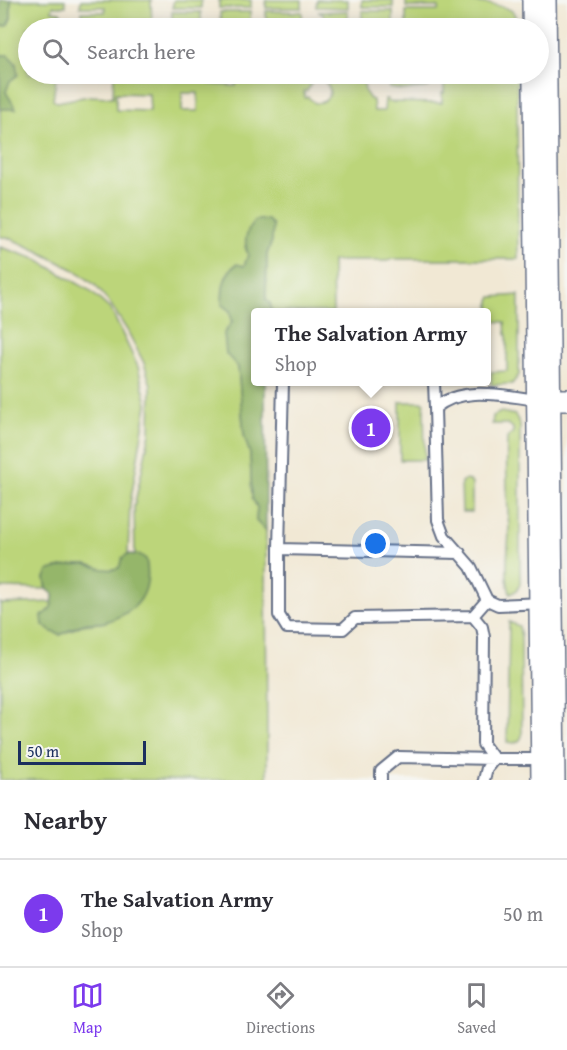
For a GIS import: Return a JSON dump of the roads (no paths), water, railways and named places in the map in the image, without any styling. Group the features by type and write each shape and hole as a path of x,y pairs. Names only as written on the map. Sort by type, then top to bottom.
{"main road":[{"path":"539,0 540,18"},
{"path":"542,84 555,400 546,603 554,766"}],"lane":[{"path":"283,386 279,615 287,628 343,629 355,618 473,616 487,600"},
{"path":"434,386 438,520 444,536 471,567 487,600 498,605 546,603"},
{"path":"435,408 450,398 474,394 555,400"},
{"path":"279,549 460,553"},
{"path":"473,616 482,627 484,637 483,744 494,759"},
{"path":"381,780 381,771 399,757 494,759 554,766"},
{"path":"484,780 487,768 494,759"}],"place":[{"name":"The Salvation Army","path":"371,428"}]}
